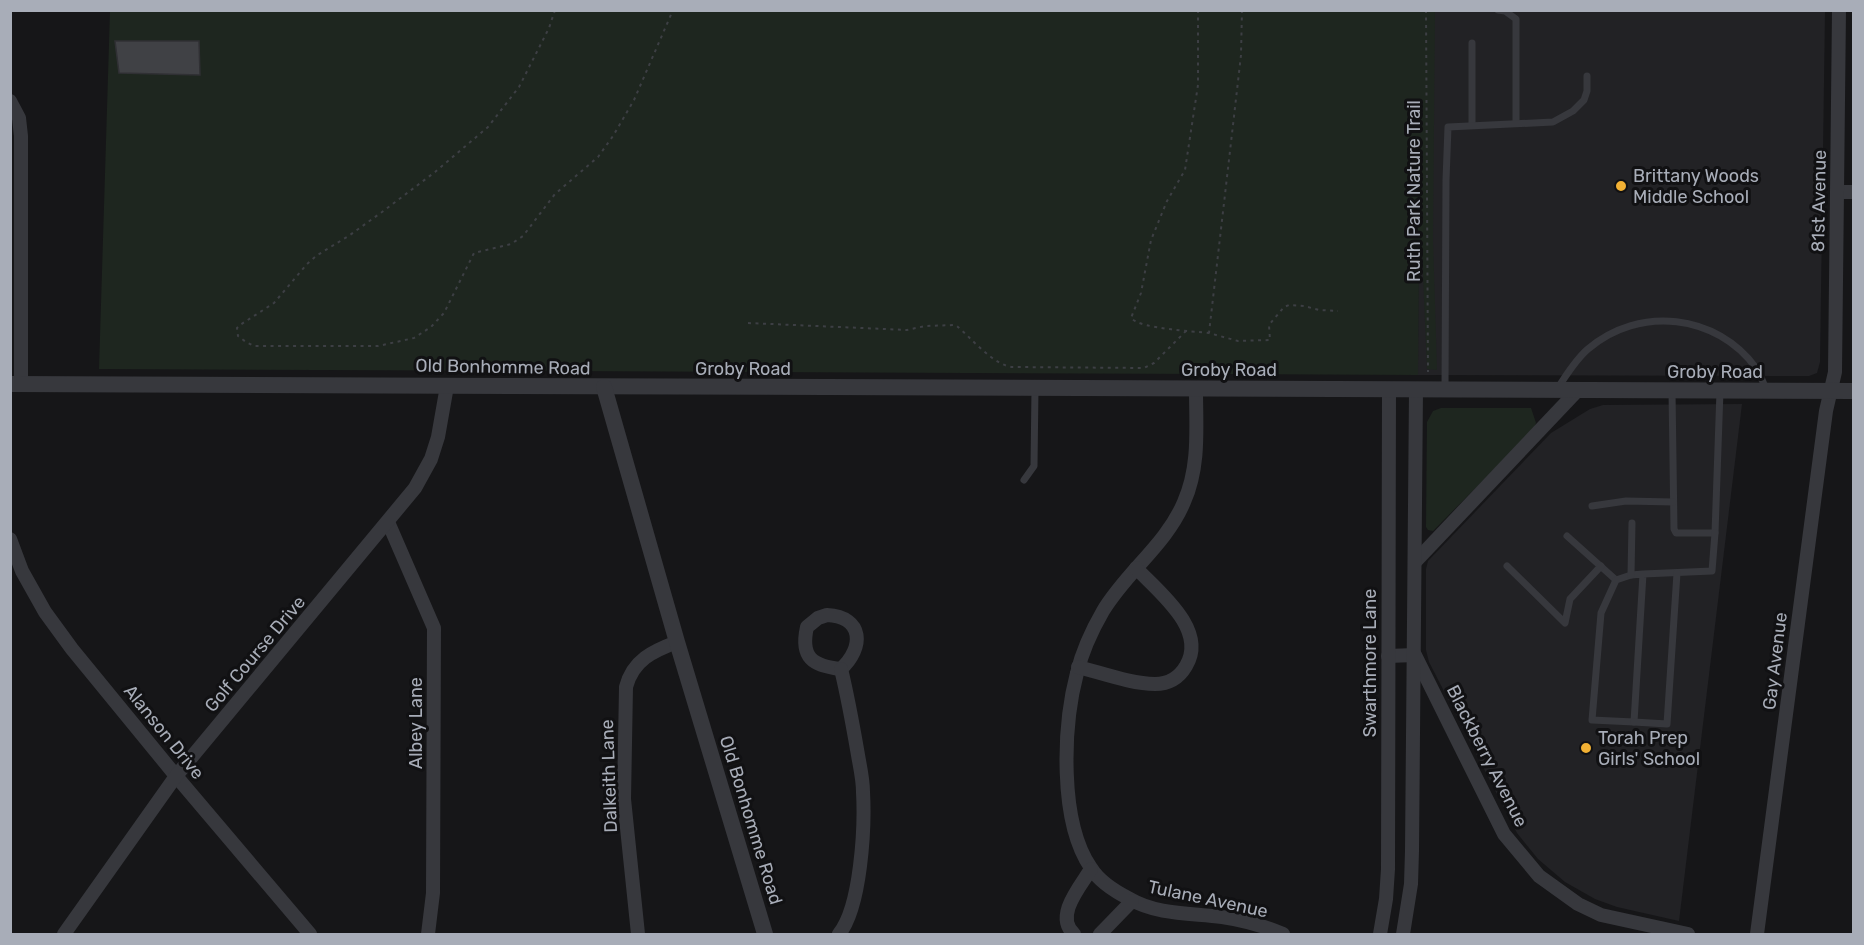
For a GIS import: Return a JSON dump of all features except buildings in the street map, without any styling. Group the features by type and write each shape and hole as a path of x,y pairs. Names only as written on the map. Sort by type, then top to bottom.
{"street":[{"name":"81st Avenue","path":"1830,392 1835,372 1839,10"},
{"path":"11,101 18,118 21,136 16,384"},
{"path":"1837,192 1854,192"},
{"name":"Old Bonhomme Road","path":"16,384 604,387 677,642 765,934"},
{"name":"Golf Course Drive","path":"64,934 176,776 415,488 431,459 438,437 447,386"},
{"name":"Groby Road","path":"604,387 1854,391"},
{"name":"Tulane Avenue","path":"1197,390 1196,453 1192,479 1184,501 1173,523 1155,548 1136,568 1104,610 1078,668 1071,696 1068,728 1067,792 1075,835 1091,869 1109,886 1132,901 1163,911 1245,921 1284,934"},
{"name":"Swarthmore Lane","path":"1380,934 1388,869 1389,390"},
{"path":"1402,934 1411,884 1416,390"},
{"path":"1415,562 1577,391"},
{"name":"Gay Avenue","path":"1758,934 1830,392"},
{"name":"Albey Lane","path":"388,522 434,628 433,893 428,934"},
{"name":"Alanson Drive","path":"10,539 22,571 45,612 72,649 310,934"},
{"path":"1078,668 1156,684 1178,676 1188,662 1192,648 1190,631 1174,609 1136,568"},
{"name":"Dalkeith Lane","path":"638,934 624,799 626,687 633,670 643,658 677,642"},
{"path":"1388,656 1415,655"},
{"name":"Blackberry Avenue","path":"1415,655 1504,834 1539,876 1578,904 1601,915 1688,934"},
{"path":"839,934 851,912 857,889 861,860 863,790 851,712 841,669"},
{"path":"1074,934 1067,926 1066,916 1070,904 1091,869"},
{"path":"1100,934 1132,901"}],"lane":[{"path":"1498,10 1515,19 1516,123"},
{"path":"1472,43 1472,125"},
{"path":"1445,391 1445,228 1448,127 1553,122 1573,111 1584,100 1587,91 1587,76"},
{"path":"1555,391 1588,349 1628,326 1661,320 1688,323 1726,339 1742,351 1758,370 1767,391"},
{"path":"1024,480 1034,466 1035,389"},
{"path":"1672,391 1674,529 1676,533 1715,533"},
{"path":"1677,573 1667,724 1592,720 1600,613 1616,580 1631,575 1712,571 1720,391"},
{"path":"1592,506 1626,501 1672,502"},
{"path":"1631,575 1632,523"},
{"path":"1567,536 1616,580"},
{"path":"1507,566 1565,623 1570,599 1601,566"},
{"path":"1634,722 1643,574"}],"path":[{"path":"555,10 549,28 519,87 488,127 435,172 382,212 316,256 274,303 237,328 238,336 254,345 344,347 390,344 424,333 439,319 449,304 474,253 511,244 523,236 555,194 592,163 605,147 634,100 673,10"},
{"path":"1198,10 1198,85 1185,170 1167,201 1151,240 1141,293 1131,318 1136,322 1156,327 1209,333 1238,341 1270,340 1269,325 1284,307 1305,306 1319,310 1338,311"},
{"path":"1209,333 1241,55 1242,10"},
{"name":"Ruth Park Nature Trail","path":"1426,10 1428,372"},
{"path":"748,322 907,330 925,326 954,325 1006,367 1144,368 1154,363 1186,331"}],"shaded area":[{"path":"110,11 1435,11 1433,239 1437,370 1427,369 1422,252 1419,252 1418,375 99,369"},
{"name":"Brittany Woods Middle School","path":"1419,11 1825,11 1820,362 1817,373 1809,376 1418,375"},
{"name":"Torah Prep Girls' School","path":"1742,404 1679,921 1617,907 1595,899 1565,882 1538,859 1517,833 1429,662 1426,650 1426,569 1428,561 1551,433 1590,409 1603,405"},
{"path":"1441,408 1531,408 1536,423 1533,430 1433,531 1426,527 1427,422 1433,411"}],"place":[{"name":"Brittany Woods Middle School","path":"1621,186"},
{"name":"Torah Prep Girls' School","path":"1586,748"}]}
